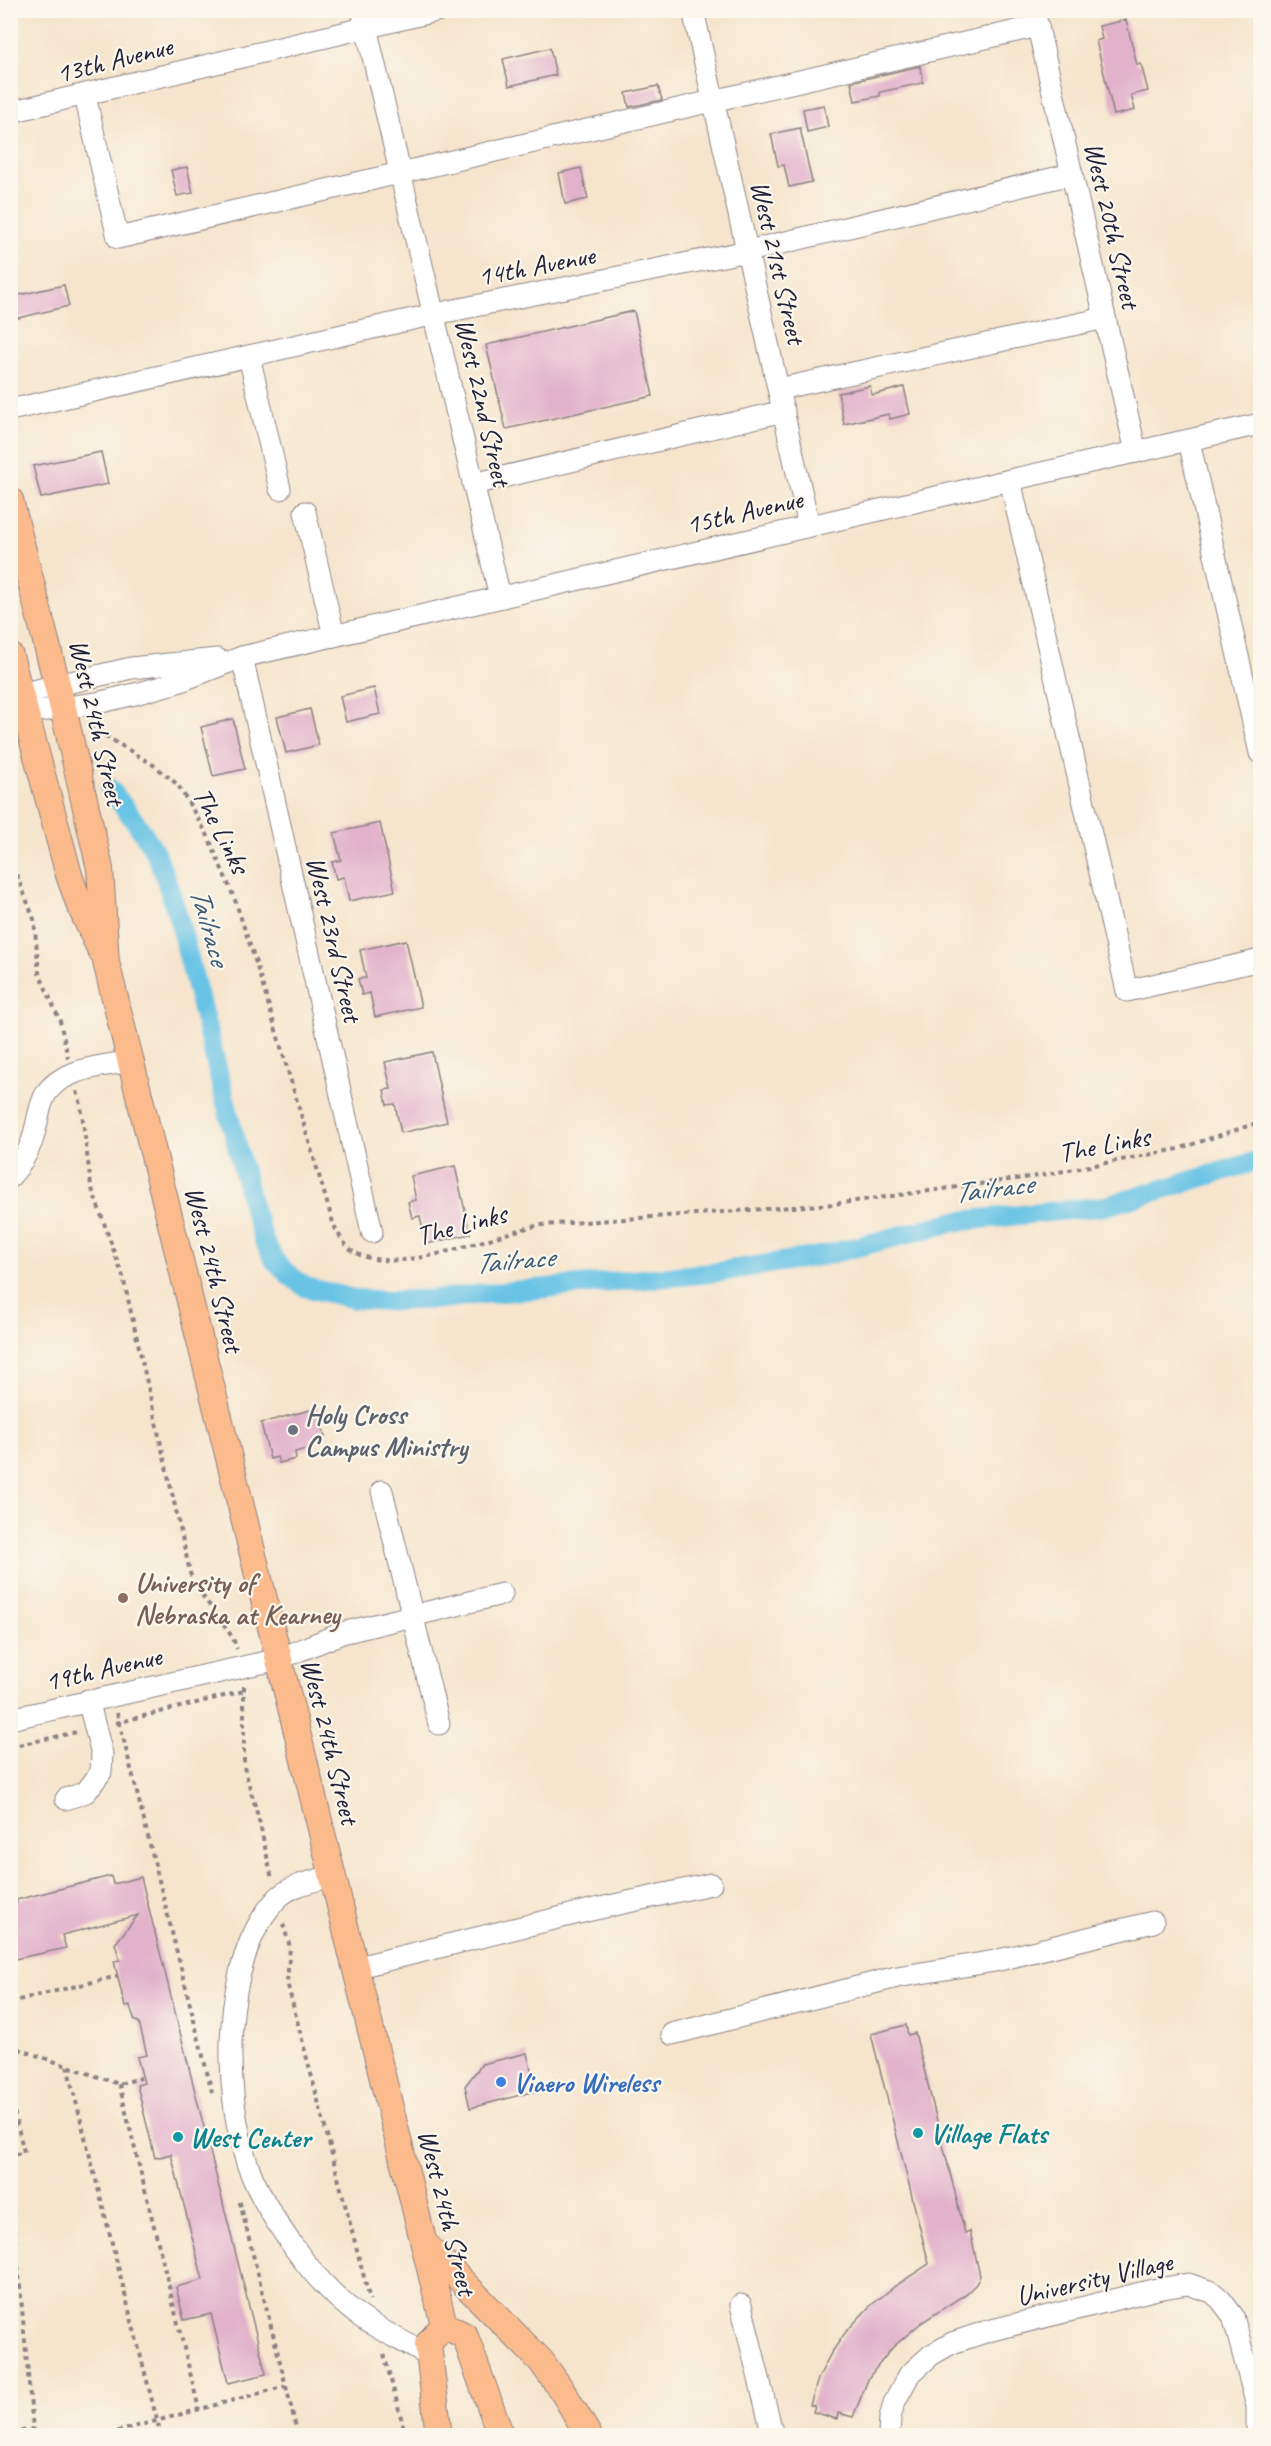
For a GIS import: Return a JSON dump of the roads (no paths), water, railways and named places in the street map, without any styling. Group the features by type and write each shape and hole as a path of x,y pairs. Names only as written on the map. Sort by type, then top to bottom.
{"main road":[{"name":"West 24th Street","path":"10,500 69,732 100,869 106,962 444,2325 465,2336 501,2436"},
{"name":"West 24th Street","path":"10,656 69,875 80,906 106,962"},
{"path":"423,2242 541,2361 569,2401 589,2436"},
{"name":"West 24th Street","path":"439,2436 428,2344 444,2325"}],"street":[{"name":"13th Avenue","path":"10,112 85,96 364,18 440,10"},
{"name":"West 21st Street","path":"693,10 809,526"},
{"name":"West 22nd Street","path":"364,18 500,597"},
{"path":"85,96 118,238 714,102 1036,18"},
{"name":"West 20th Street","path":"1036,18 1136,452"},
{"name":"14th Avenue","path":"10,410 435,314 747,251 1072,174"},
{"path":"779,389 1106,318"},
{"path":"249,356 280,489"},
{"path":"473,483 784,411"},
{"name":"15th Avenue","path":"23,703 60,697 97,703 178,682 242,657 1260,424"},
{"path":"1189,441 1260,753"},
{"path":"1010,480 1127,991 1260,960"},
{"path":"305,512 334,636"},
{"name":"West 23rd Street","path":"242,657 372,1232"},
{"path":"10,1177 22,1164 32,1142 39,1107 46,1090 72,1074 131,1061"},
{"path":"382,1491 439,1724"},
{"name":"19th Avenue","path":"10,1719 279,1659 336,1635 502,1594"},
{"path":"66,1799 86,1792 101,1772 102,1754 88,1700"},
{"path":"333,1876 288,1890 275,1900 255,1930 246,1954 237,1991 230,2062 240,2134 258,2187 269,2210 294,2247 346,2305 361,2317 429,2356"},
{"path":"354,1968 591,1910 711,1884"},
{"path":"672,2034 897,1977 995,1961 1152,1922"},
{"name":"University Village","path":"887,2435 894,2403 909,2375 931,2355 952,2343 988,2331 1156,2289 1188,2284 1201,2287 1221,2300 1250,2342 1257,2390 1257,2436"},
{"path":"741,2305 773,2436"}],"waterway":[{"name":"Tailrace","path":"110,789 151,846 170,891 253,1209 265,1243 275,1261 305,1287 354,1299 389,1301 442,1299 711,1273 826,1255 953,1222 1106,1206 1260,1160"}],"place":[{"name":"Holy Cross Campus Ministry","path":"293,1430"},
{"name":"University of Nebraska at Kearney","path":"123,1598"},
{"name":"Viaero Wireless","path":"501,2082"},
{"name":"Village Flats","path":"918,2133"},
{"name":"West Center","path":"178,2137"}]}
